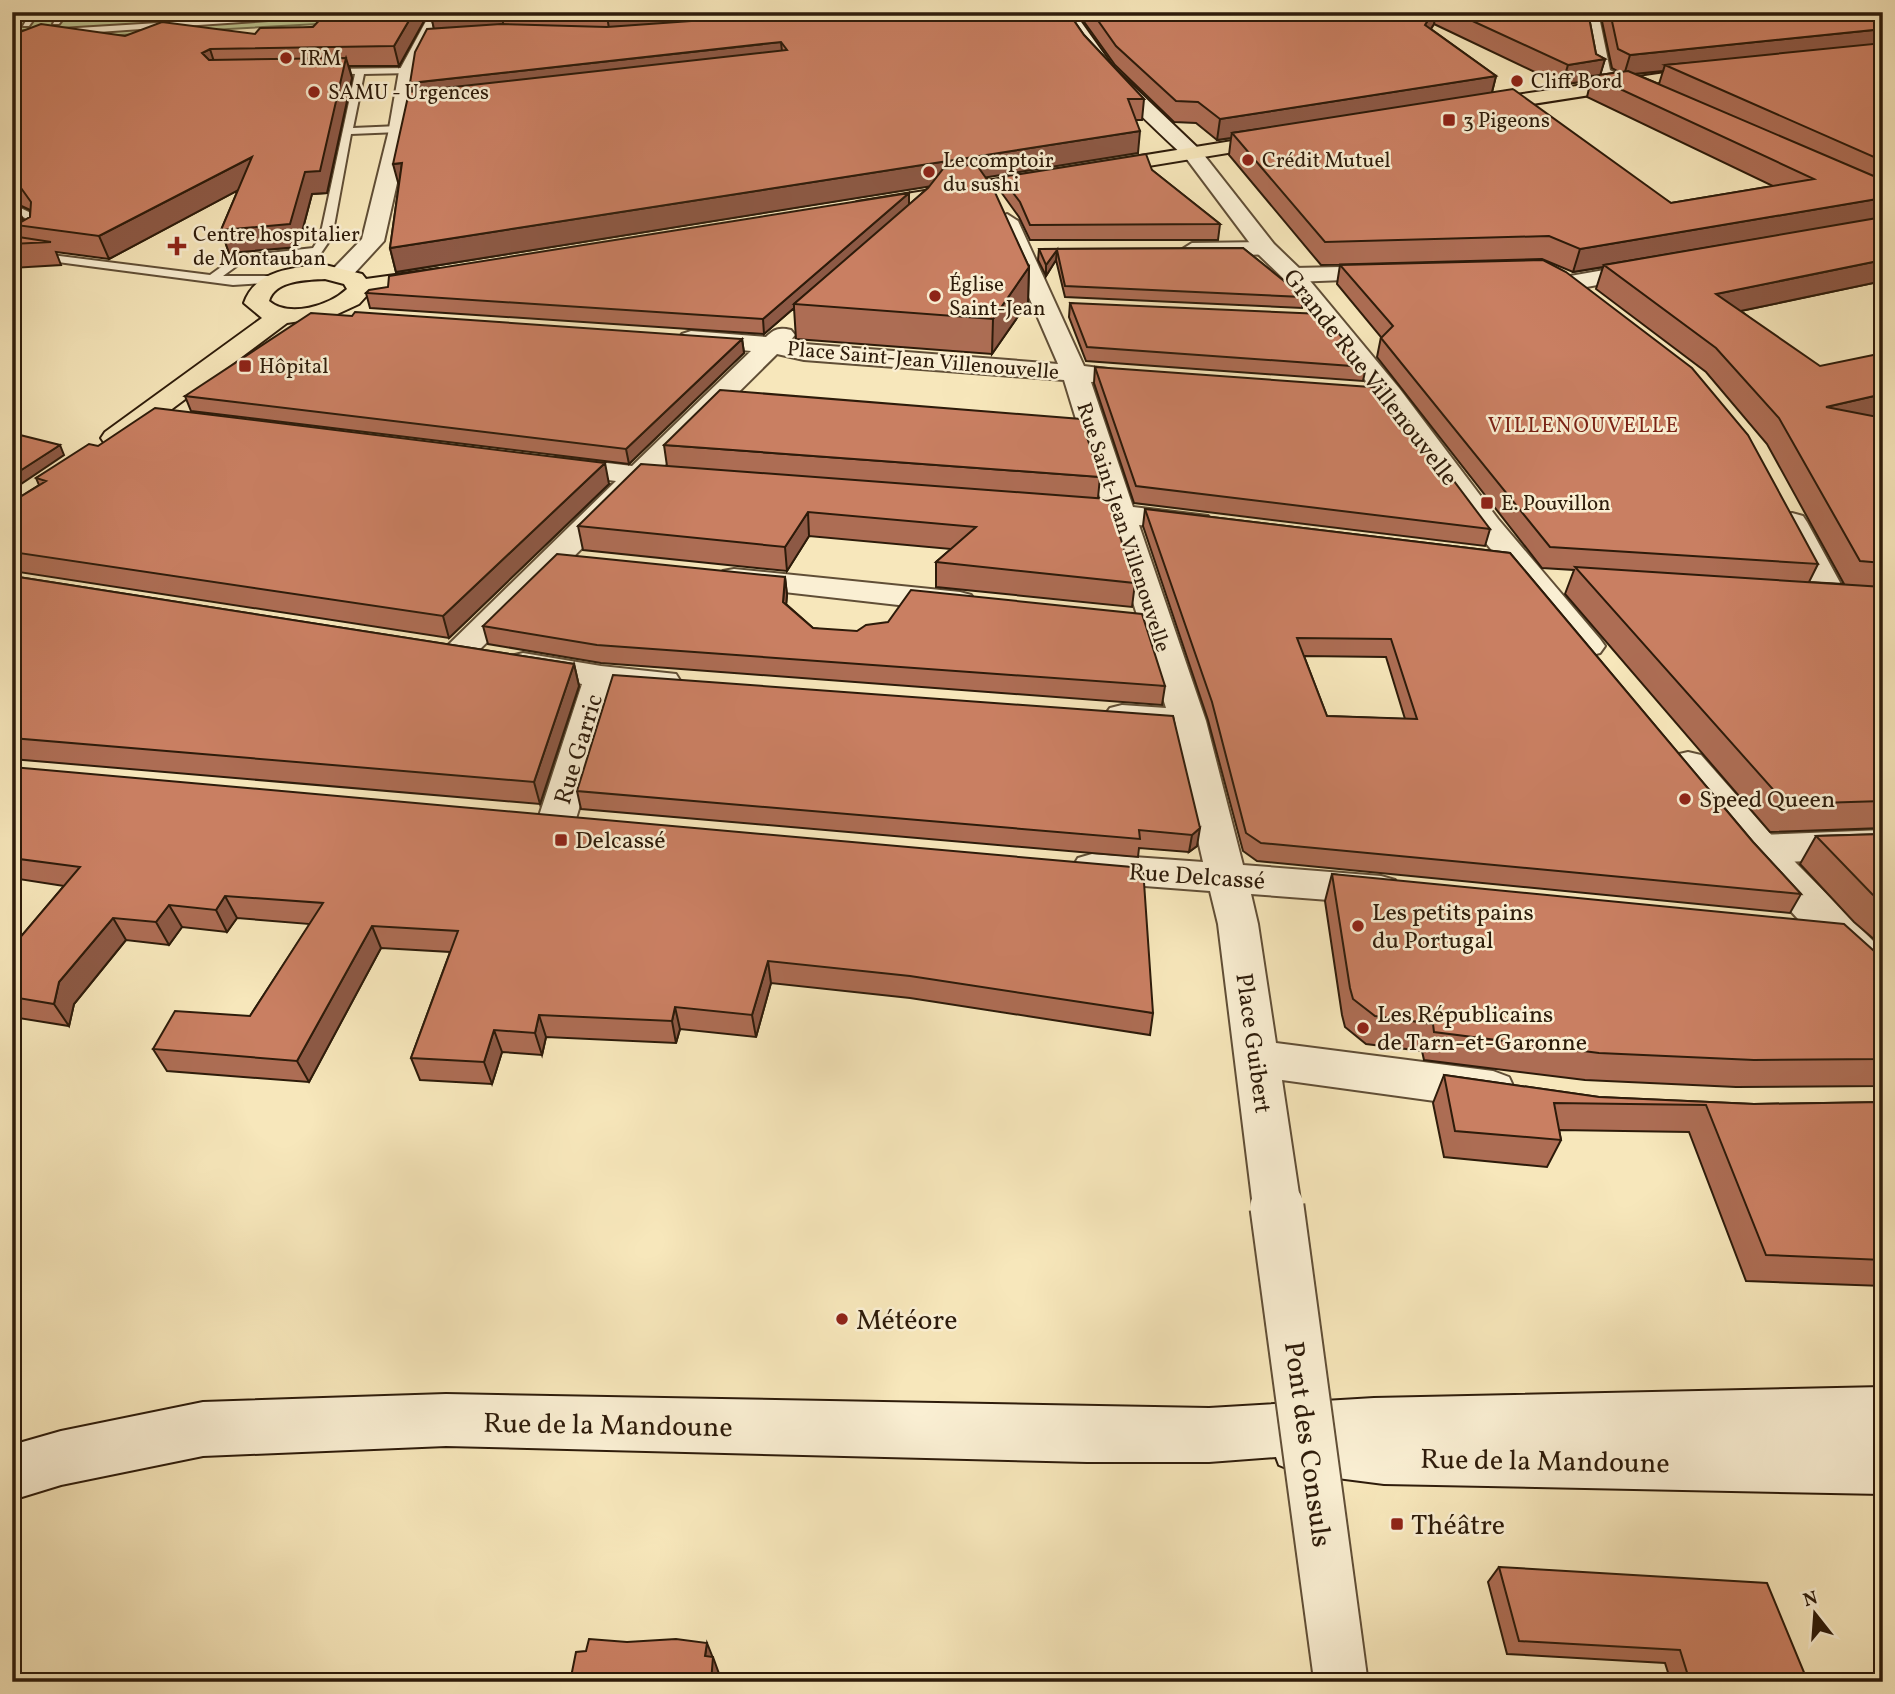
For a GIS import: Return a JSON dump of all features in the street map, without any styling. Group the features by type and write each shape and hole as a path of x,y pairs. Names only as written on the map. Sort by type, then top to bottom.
{"main road":[{"path":"1453,111 1736,68"},
{"path":"838,211 1305,135"},
{"path":"350,280 353,298 335,308 305,315 282,315 262,309 256,299 265,287 279,280 306,273 350,280 463,272"},
{"path":"94,452 148,416 282,315"}],"street":[{"path":"350,280 373,241 399,129 409,107 408,71 429,42 439,12"},
{"name":"Grande Rue Villenouvelle","path":"1066,12 1077,33 1129,93 1193,154 1266,249 1293,275 1315,318 1375,394 1603,664"},
{"path":"1590,12 1602,73 1664,98"},
{"name":"Rue Saint-Jean Villenouvelle","path":"984,187 1006,219 1075,374 1079,428 1120,512 1141,621 1188,721 1230,881"},
{"path":"909,222 933,196"},
{"path":"1163,250 1266,249"},
{"path":"1021,250 1045,250"},
{"path":"1601,308 1561,279 1679,264"},
{"path":"1293,275 1418,272"},
{"path":"1046,306 1073,307"},
{"path":"335,308 368,318"},
{"path":"696,684 601,677 444,650 551,559 800,318"},
{"name":"Place Saint-Jean Villenouvelle","path":"674,338 771,345 804,352 1126,377"},
{"path":"715,399 755,402"},
{"path":"148,416 188,421"},
{"path":"527,463 704,481"},
{"path":"1781,500 1845,600 1791,596"},
{"path":"1037,506 1120,512 1227,526"},
{"path":"1483,558 1573,582"},
{"path":"551,559 592,563"},
{"path":"702,575 990,605"},
{"name":"Rue Garric","path":"597,825 542,820 601,677"},
{"path":"1092,714 1188,721"},
{"path":"1672,746 1759,849 1838,935 1883,976"},
{"path":"1759,849 1883,844"},
{"name":"Rue Delcassé","path":"1054,865 1416,894"},
{"name":"Place Guibert","path":"1230,881 1277,1207"},
{"path":"1782,928 1838,935"},
{"path":"1255,1058 1530,1094"},
{"name":"Pont des Consuls","path":"1277,1207 1341,1682"},
{"name":"Rue de la Mandoune","path":"12,1474 61,1458 203,1429 446,1420 1087,1435 1209,1434 1374,1424 1883,1413"},
{"name":"Rue de la Mandoune","path":"1209,1434 1384,1457 1883,1467"}],"lane":[{"path":"26,24 35,12"},
{"path":"56,22 64,12"},
{"path":"149,26 157,12"},
{"path":"191,12 223,12"},
{"path":"12,35 380,12"},
{"path":"12,25 117,19 116,29"},
{"path":"12,44 218,33"},
{"path":"307,72 408,71"},
{"path":"213,278 239,260 317,251 326,237 360,72"},
{"path":"347,131 399,129"},
{"path":"12,207 29,216 35,226 33,237 12,252"},
{"path":"12,252 213,278 279,280"},
{"path":"12,262 222,288 256,299"}],"green space":[{"path":"12,12 414,12 409,19 12,41"}],"building":[{"path":"327,12 414,12 394,46 210,49 202,53 209,60 346,58 320,171 305,172 290,224 221,230 252,157 99,236 16,225 30,217 31,202 21,188 12,184 12,35 41,24 125,36 162,22 255,34 260,28 313,27"},
{"path":"436,12 665,12 607,16 501,13 432,20"},
{"path":"713,12 1068,12 1084,35 1144,99 1128,99 1140,131 390,248 402,163 393,164 409,92 787,50 781,42 410,83 415,52 427,29 501,24 607,27 705,20"},
{"path":"1092,12 1433,12 1425,25 1496,76 1220,119 1198,102 1176,101 1116,46"},
{"path":"1453,12 1543,12 1550,19 1549,12 1588,12 1596,54 1605,59 1568,65"},
{"path":"1610,12 1883,12 1883,29 1630,55 1618,49"},
{"path":"1883,43 1883,161 1665,65"},
{"path":"1628,71 1883,180 1883,198 1580,249 1549,236 1325,242 1232,133 1513,89 1671,203 1814,179 1592,76"},
{"path":"1146,154 1152,170 1220,224 1030,225 1020,202 1001,177"},
{"path":"976,164 993,188 1029,267 993,319 794,304 928,188 943,169"},
{"path":"909,193 763,319 366,293 369,290 388,287 389,276"},
{"path":"12,199 15,211 12,213"},
{"path":"1883,217 1883,260 1716,294 1820,366 1883,353 1883,394 1826,407 1883,418 1883,563 1860,561 1779,418 1716,348 1604,265"},
{"path":"12,236 51,242 12,244"},
{"path":"1243,248 1304,297 1065,286 1057,250 1046,265 1039,249"},
{"path":"1543,260 1566,272 1692,368 1748,435 1818,564 1550,547 1381,338 1393,326 1340,265"},
{"path":"1070,303 1323,314 1366,367 1087,347"},
{"path":"355,312 742,339 626,449 185,396 311,313 352,316"},
{"path":"1095,367 1384,388 1490,529 1136,486"},
{"path":"720,390 1081,419 1100,477 664,445"},
{"path":"155,408 605,463 443,616 12,552 12,502 46,481 36,478 89,444 98,446"},
{"path":"12,433 60,445 12,476"},
{"path":"641,464 1108,499 1135,583 936,562 976,527 808,512 785,547 578,526"},
{"path":"1145,509 1510,553 1753,842 1801,894 1261,843 1246,833 1212,702","holes":["1297,638 1391,639 1417,719 1327,716"]},
{"path":"557,554 785,577 783,602 813,628 857,631 866,625 888,622 911,590 1142,614 1165,686 597,645 483,626"},
{"path":"1575,567 1883,587 1883,801 1786,804"},
{"path":"12,576 574,664 534,782 12,738"},
{"path":"613,675 1173,716 1200,828 1192,835 1139,830 1140,839 577,791"},
{"path":"12,767 1143,868 1153,1013 910,976 768,961 752,1015 675,1007 672,1021 539,1015 535,1033 494,1030 484,1062 411,1058 458,931 372,926 297,1061 153,1049 175,1011 250,1016 323,903 225,896 216,910 169,905 156,922 113,918 59,982 54,1004 12,997 12,947 80,867 12,858"},
{"path":"1883,834 1883,903 1816,836"},
{"path":"1332,874 1844,924 1883,959 1883,1059 1754,1060 1599,1053 1434,1032 1433,1024 1375,1016 1353,999"},
{"path":"1444,1075 1599,1097 1754,1104 1883,1102 1883,1260 1766,1255 1706,1105 1554,1103 1561,1140 1455,1131"},
{"path":"1499,1567 1767,1583 1808,1682 1690,1682 1680,1650 1519,1641"},
{"path":"589,1639 627,1642 676,1639 707,1643 705,1656 713,1657 711,1682 570,1682 576,1652 586,1651"}],"place":[{"name":"IRM","path":"286,58"},
{"name":"Cliff Bord","path":"1517,81"},
{"name":"SAMU - Urgences","path":"314,92"},
{"name":"3 Pigeons","path":"1449,120"},
{"name":"Crédit Mutuel","path":"1248,160"},
{"name":"Le comptoir du sushi","path":"929,172"},
{"name":"Centre hospitalier de Montauban","path":"177,246"},
{"name":"Église Saint-Jean","path":"935,296"},
{"name":"Hôpital","path":"245,366"},
{"name":"E. Pouvillon","path":"1487,503"},
{"name":"Speed Queen","path":"1685,799"},
{"name":"Delcassé","path":"561,840"},
{"name":"Les petits pains du Portugal","path":"1358,926"},
{"name":"Les Républicains de Tarn-et-Garonne","path":"1363,1028"},
{"name":"Météore","path":"842,1319"},
{"name":"Théâtre","path":"1397,1524"}],"district":[{"name":"VILLENOUVELLE","path":"1584,425"}]}
